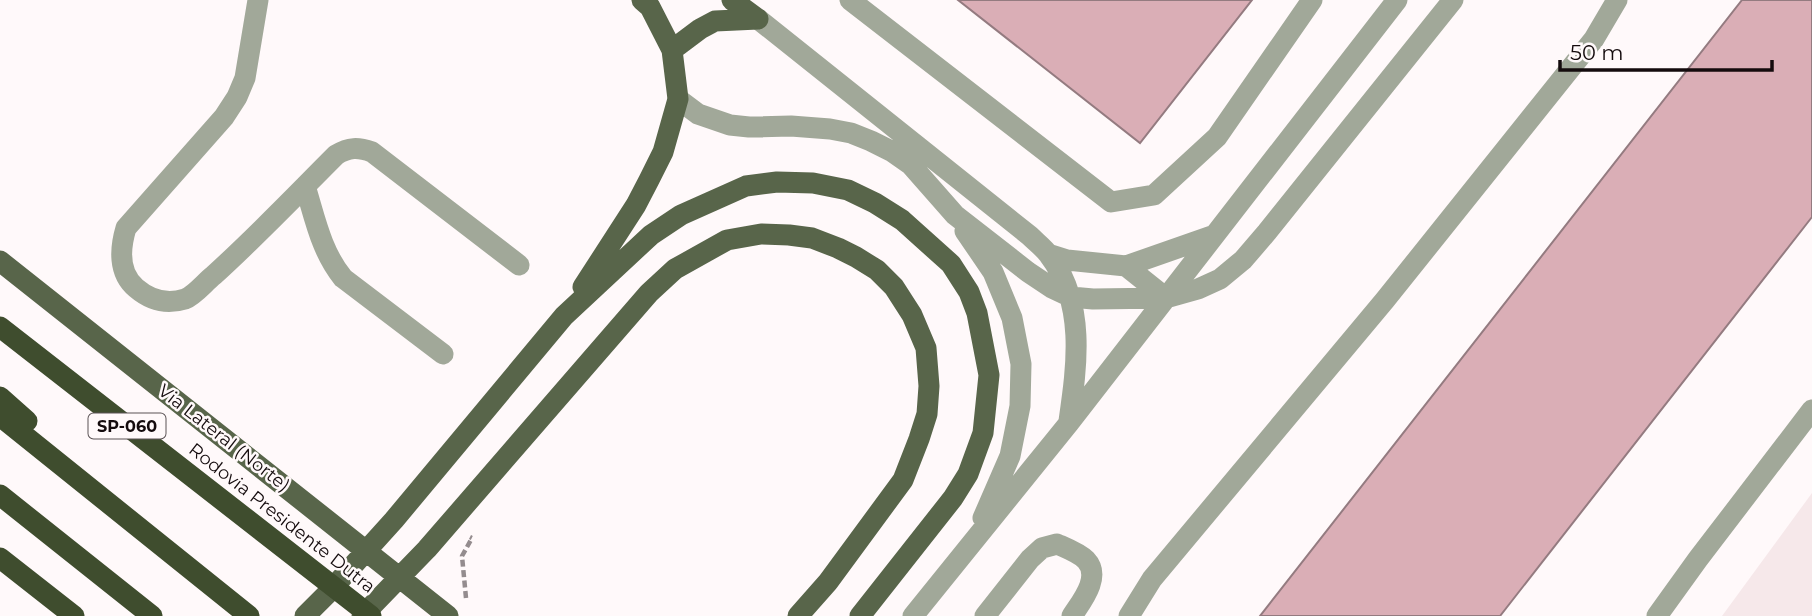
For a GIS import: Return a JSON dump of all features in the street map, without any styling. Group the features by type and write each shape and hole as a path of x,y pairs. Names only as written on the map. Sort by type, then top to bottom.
{"highway":[{"name":"Rodovia Presidente Dutra","path":"0,327 370,616"},
{"path":"0,397 191,571"},
{"path":"0,416 249,616"},
{"path":"0,495 152,616"},
{"path":"0,558 74,616"}],"main road":[{"path":"305,616 394,520 564,316 636,205 663,152 678,99 672,50 650,7 642,0"},
{"path":"732,0 758,19"},
{"path":"672,50 715,20 758,19"},
{"path":"564,316 651,235 681,215 746,186 777,182 813,183 848,190 902,220 951,264 969,292 977,313 989,375 983,433 968,474 953,498 860,616"},
{"path":"362,616 427,549 649,293 675,269 727,240 761,234 812,238 856,257 877,270 894,287 912,315 926,348 929,386 927,414 903,480 828,582 798,616"},
{"name":"Via Lateral (Norte)","path":"0,261 457,610"}],"lane":[{"path":"243,0 256,10 246,78 224,117 126,229 121,246 123,266 132,284 147,297 167,303 187,298 240,251 336,155 346,149 359,148 372,152 519,265"},
{"path":"850,0 1111,202 1154,195 1217,137 1312,0"},
{"path":"913,616 1069,423 1397,0"},
{"path":"955,215 1027,272 1071,297 1166,298 1198,289 1220,279 1243,260 1268,232 1452,0"},
{"path":"1129,616 1152,579 1385,300 1594,39 1617,0"},
{"path":"758,19 1030,236 1048,254 1071,297 1076,336 1077,369 1069,423"},
{"path":"678,99 698,114 730,125 830,129 851,133 891,151 911,165 955,215 993,272 1012,318 1021,364 1020,406 1010,456 971,546"},
{"path":"305,186 332,265 343,278 443,354"},
{"path":"1048,254 1067,260 1126,266 1214,235"},
{"path":"1126,266 1166,298"},
{"path":"1657,616 1812,410"},
{"path":"985,616 1030,559 1042,548 1057,544 1085,558 1091,566 1088,591 1072,616"}],"path":[{"path":"457,610 463,556 471,540"}],"shaded area":[{"path":"1812,493 1812,616 1722,616"}],"building":[{"path":"958,0 1252,0 1140,143"},
{"path":"1742,0 1812,0 1812,217 1500,616 1260,616"}]}
